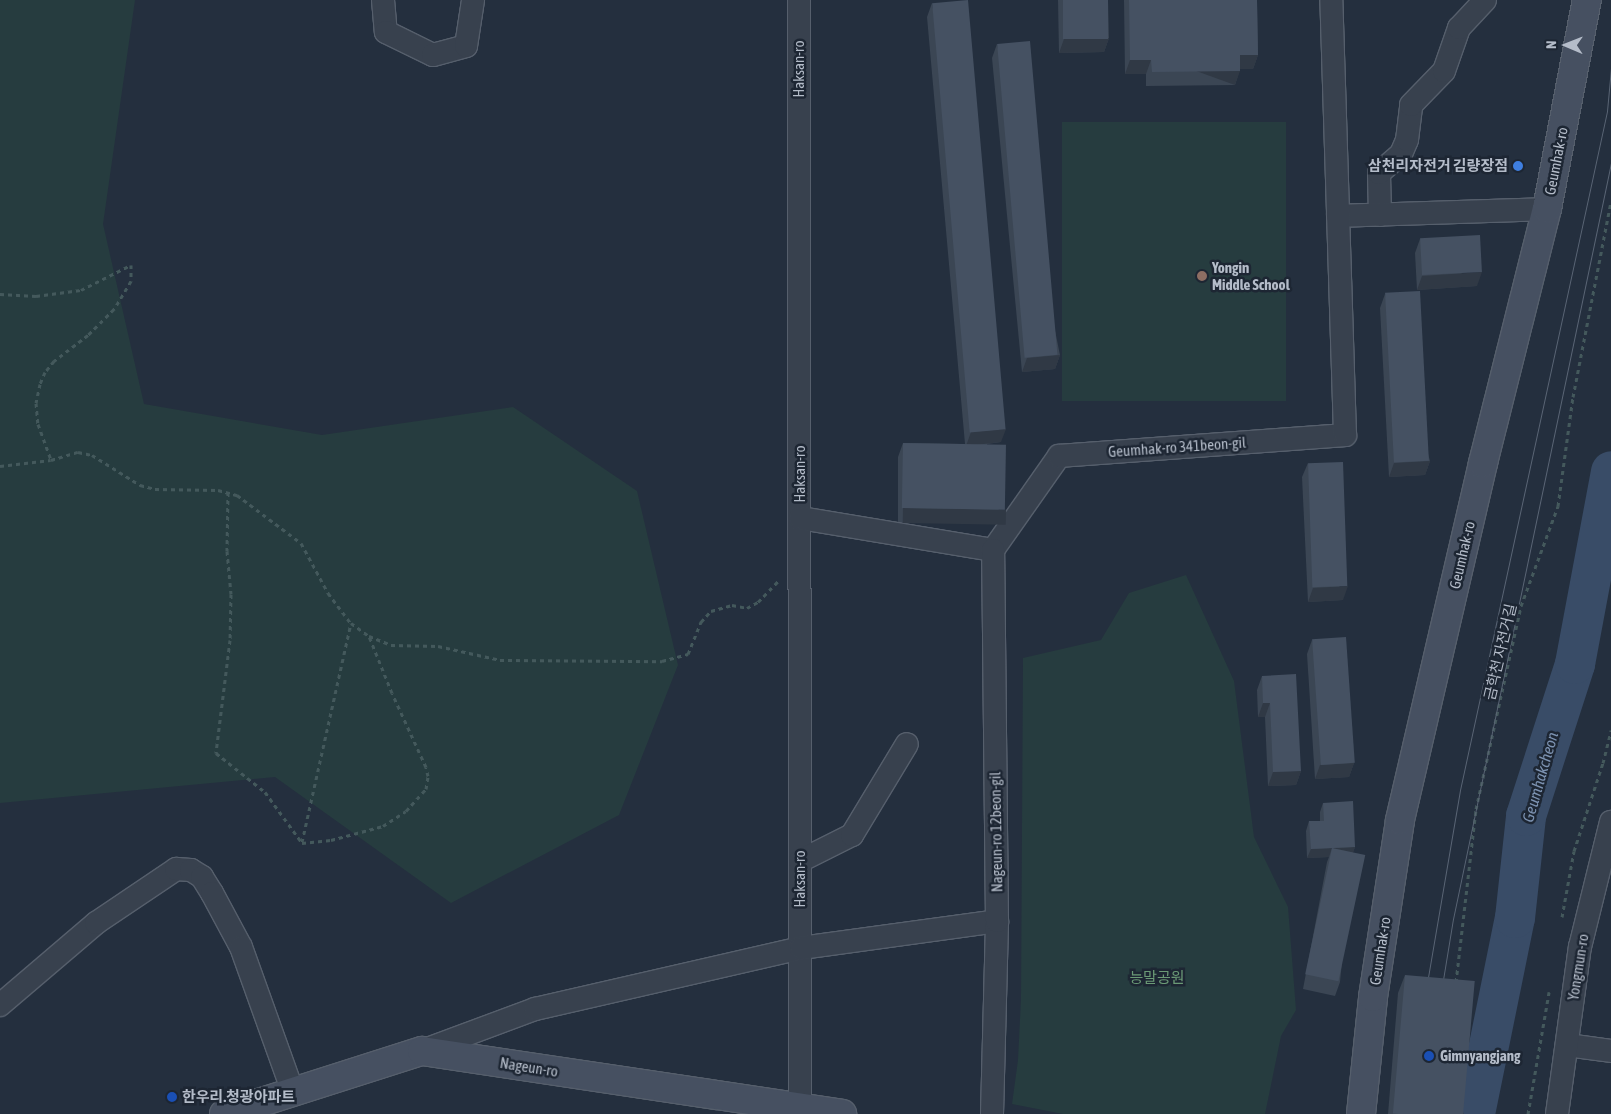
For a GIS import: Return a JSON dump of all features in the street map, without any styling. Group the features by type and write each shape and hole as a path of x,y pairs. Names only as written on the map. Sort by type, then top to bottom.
{"main road":[{"name":"Geumhak-ro","path":"1361,1114 1373,997 1400,820 1483,463 1547,209 1587,0"},
{"name":"Nageun-ro","path":"224,1114 422,1050 842,1114"}],"street":[{"path":"384,0 386,32 433,55 466,46 473,0"},
{"name":"Haksan-ro","path":"799,0 800,1108"},
{"path":"1331,0 1338,216 1547,209"},
{"path":"1380,215 1379,173 1400,154 1407,140 1411,105 1444,71 1459,28 1485,0"},
{"name":"Geumhak-ro 341beon-gil","path":"993,550 1059,456 1345,435 1338,216"},
{"path":"800,518 993,550"},
{"name":"Nageun-ro 12beon-gil","path":"992,1114 997,921 993,550"},
{"path":"800,861 852,835 907,744"},
{"name":"Yongmun-ro","path":"1557,1114 1580,947 1611,822"},
{"path":"0,1005 96,923 176,869 191,870 202,878 212,893 241,947 293,1092"},
{"path":"422,1050 535,1008 800,948 997,921"},
{"path":"1567,1045 1611,1051"}],"path":[{"name":"금학천 자전거길","path":"1455,989 1476,809 1521,606 1558,506 1574,397 1611,202"},
{"path":"0,294 36,296 81,290 131,265 131,282 114,309 88,335 54,361 40,384 36,403 38,424 50,460"},
{"path":"0,466 50,460 78,452 92,455 140,485 155,489 186,488 228,492 246,500 301,543 328,594 351,623 370,636 391,645 438,646 500,660 662,661 688,654 701,622 711,611 732,606 747,608 758,602 775,583 800,563"},
{"path":"228,492 227,551 231,594 230,640 216,753 265,792 302,843"},
{"path":"302,843 351,623"},
{"path":"302,843 331,840 383,826 406,811 426,789 428,776 426,767 392,693 370,636"}],"green space":[{"path":"0,0 135,0 103,224 144,404 322,435 513,407 637,491 678,665 619,815 451,903 275,777 0,803"},
{"path":"1062,122 1286,122 1286,401 1062,401"},
{"name":"능말공원","path":"1186,575 1234,681 1254,837 1288,907 1296,1010 1281,1036 1265,1114 1063,1114 1012,1104 1018,1060 1021,999 1023,658 1101,640 1129,593"}],"building":[{"path":"968,0 1006,429 970,432 932,3"},
{"path":"1063,0 1108,0 1108,39 1063,39"},
{"path":"1129,0 1257,0 1258,55 1240,55 1240,71 1152,72 1151,60 1130,60"},
{"path":"1030,41 1057,355 1025,358 997,44"},
{"path":"1480,235 1482,272 1422,275 1420,238"},
{"path":"1420,291 1429,461 1394,463 1385,293"},
{"path":"903,443 1006,445 1005,510 902,508"},
{"path":"1343,462 1347,586 1312,587 1308,463"},
{"path":"1346,637 1355,763 1321,765 1312,639"},
{"path":"1296,674 1301,771 1273,772 1270,703 1263,703 1262,676"},
{"path":"1353,801 1355,847 1311,849 1309,821 1324,821 1323,803"},
{"path":"1332,848 1365,855 1338,981 1305,974"},
{"path":"1405,975 1475,981 1463,1114 1393,1113"}],"waterway":[{"name":"Geumhakcheon","path":"1475,1114 1515,918 1526,816 1575,664 1611,471"}],"tram line":[{"path":"1426,989 1460,790 1607,111 1611,68"},
{"path":"1441,992 1453,919 1611,163"}],"place":[{"name":"삼천리자전거 김량장점","path":"1518,166"},
{"name":"Yongin Middle School","path":"1202,276"},
{"name":"Gimnyangjang","path":"1429,1056"},
{"name":"한우리.청광아파트","path":"172,1097"}]}
